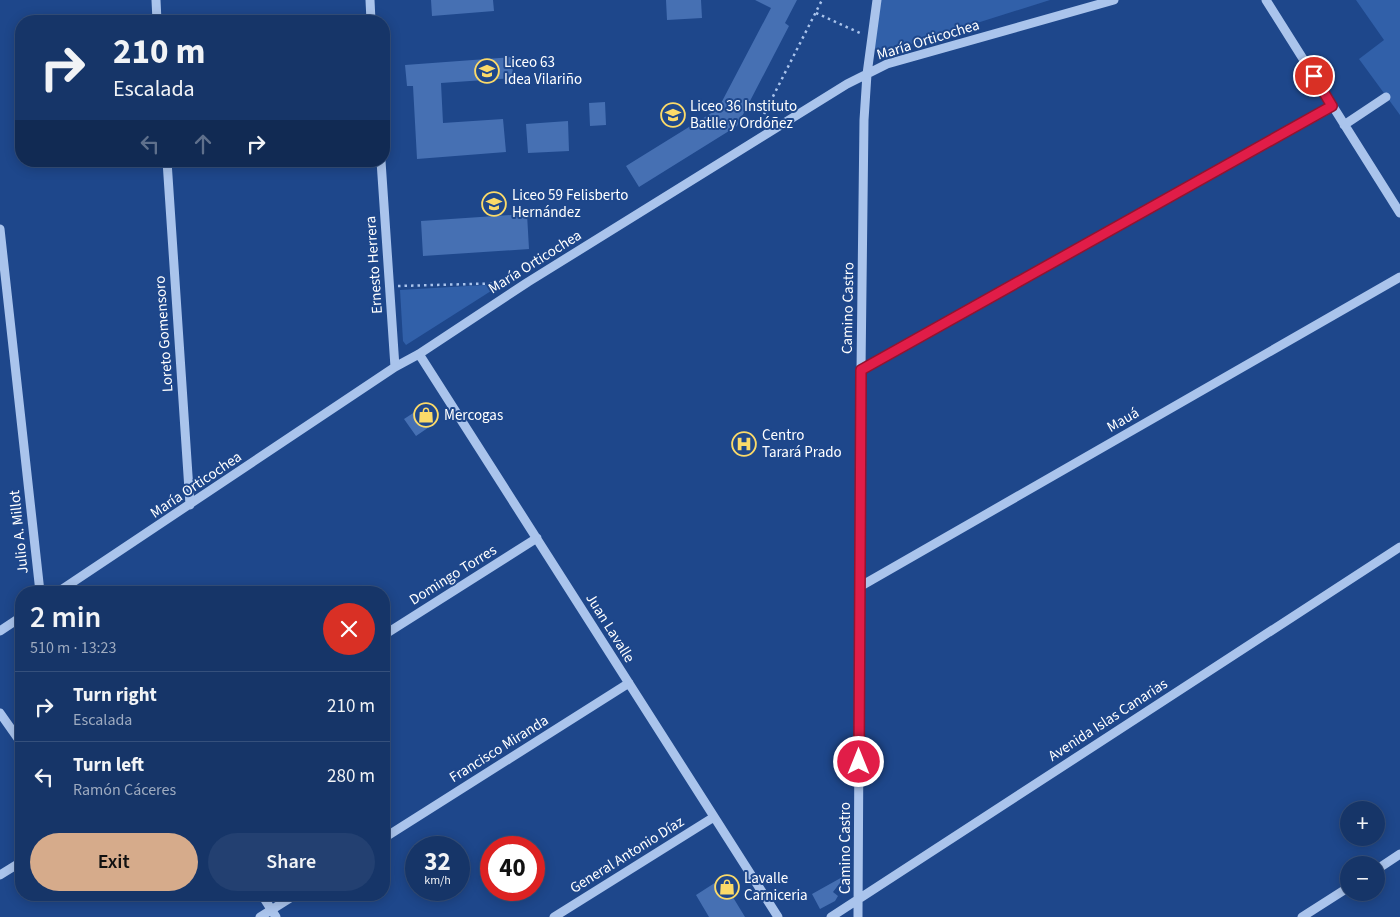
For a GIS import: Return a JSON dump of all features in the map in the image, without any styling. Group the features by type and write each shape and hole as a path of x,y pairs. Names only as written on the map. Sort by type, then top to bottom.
{"street":[{"path":"156,0 157,15"},
{"path":"370,0 371,15"},
{"name":"Camino Castro","path":"858,917 864,120 867,74 877,0"},
{"name":"María Orticochea","path":"76,586 190,505 395,367 419,354 528,282 847,84 887,64 1114,0"},
{"path":"1266,0 1400,213"},
{"path":"1344,125 1386,97"},
{"path":"861,370 1332,106"},
{"name":"Loreto Gomensoro","path":"167,167 190,505"},
{"name":"Ernesto Herrera","path":"381,167 395,367"},
{"name":"Julio A. Millot","path":"0,229 39,586"},
{"name":"Mauá","path":"860,586 1400,277"},
{"name":"Juan Lavalle","path":"419,354 778,917"},
{"name":"Domingo Torres","path":"390,631 537,538"},
{"name":"Avenida Islas Canarias","path":"831,917 1400,547"},
{"path":"0,631 15,621"},
{"name":"Francisco Miranda","path":"390,834 629,683"},
{"path":"0,712 15,734"},
{"name":"General Antonio Díaz","path":"554,917 714,817"},
{"path":"1385,864 1400,854"},
{"path":"0,875 15,866"},
{"path":"1302,917 1340,893"},
{"path":"266,901 274,913"},
{"path":"260,917 274,913 288,901"}],"path":[{"path":"758,140 760,122 822,0"},
{"path":"816,13 872,38"},
{"path":"390,286 508,282"}],"shaded area":[{"path":"881,0 1050,0 879,54 874,48"},
{"path":"1356,0 1400,0 1400,115 1359,59 1384,40"},
{"path":"502,284 406,345 403,341 400,290"}],"building":[{"path":"431,0 493,0 494,11 432,16"},
{"path":"666,0 701,0 702,18 667,20"},
{"path":"755,0 797,0 785,23 789,26 737,126 639,187 626,166 718,109 771,8"},
{"path":"512,57 513,78 441,83 443,123 503,119 506,152 417,159 413,86 407,86 405,65"},
{"path":"605,102 606,125 590,126 589,103"},
{"path":"568,121 569,151 528,153 526,124"},
{"path":"527,214 529,249 423,256 421,221"},
{"path":"424,406 435,423 416,436 404,419"},
{"path":"846,875 833,892 838,896 835,901 820,909 812,894"},
{"path":"724,877 733,893 731,894 745,917 709,917 696,895"}],"place":[{"name":"Liceo 63 Idea Vilariño","path":"487,71"},
{"name":"Liceo 36 Instituto Batlle y Ordóñez","path":"673,115"},
{"name":"Liceo 59 Felisberto Hernández","path":"494,204"},
{"name":"Mercogas","path":"426,415"},
{"name":"Centro Tarará Prado","path":"744,444"},
{"name":"Lavalle Carniceria","path":"727,887"}],"route":[{"path":"859,762 861,370 1332,106 1314,76"}]}
